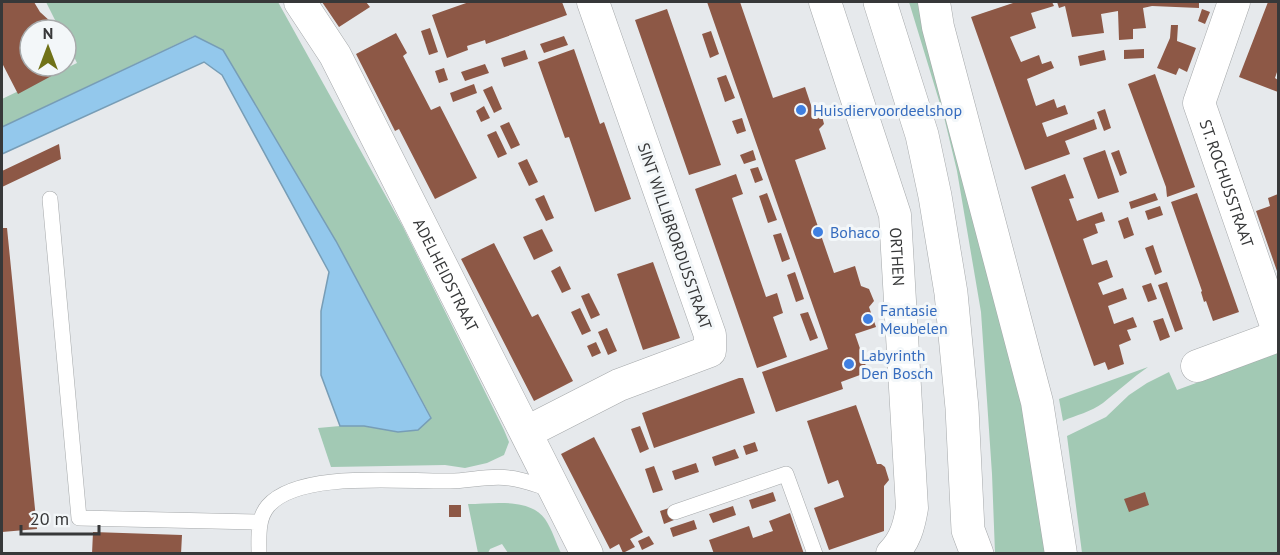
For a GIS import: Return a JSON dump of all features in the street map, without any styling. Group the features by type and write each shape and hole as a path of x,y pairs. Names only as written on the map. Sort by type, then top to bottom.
{"main road":[{"path":"880,2 922,135 935,196 954,316 962,408 968,546"}],"street":[{"name":"ADELHEIDSTRAAT","path":"300,2 335,55 587,554"},
{"name":"SINT WILLIBRORDUSSTRAAT","path":"526,432 619,385 710,351 710,335 594,2"},
{"name":"ORTHEN","path":"825,2 895,215 912,508 903,539 892,554"},
{"path":"934,2 938,27 1037,402 1061,554"},
{"name":"ST. ROCHUSSTRAAT","path":"1234,2 1198,103 1278,331"},
{"path":"1197,366 1278,336"}],"lane":[{"path":"50,199 79,518 259,522"},
{"path":"675,512 786,474 815,554"},
{"path":"259,554 259,522 268,506 285,493 302,486 329,481 453,481 508,477 556,490"}],"green space":[{"path":"46,2 278,2 403,227 504,430 509,442 504,455 487,463 465,468 445,465 331,467 318,428 364,426 398,432 431,417 336,241 223,50 194,36 2,127 2,99 46,78 78,78 78,18 54,18"},
{"path":"909,2 920,2 1023,408 1050,553 995,553 981,312 957,171 944,117"},
{"path":"1278,353 1278,553 1082,553 1067,436 1106,417 1129,395 1169,372 1177,390"},
{"path":"1148,367 1103,403 1063,421 1059,399"},
{"path":"509,503 529,507 545,519 561,553 508,553 502,544 490,549 488,553 478,553 468,504"}],"water":[{"path":"195,36 223,50 336,241 431,418 418,430 398,432 364,426 340,426 321,375 321,311 329,272 222,75 204,62 2,154 2,127"}],"building":[{"path":"2,2 34,2 47,18 18,18 18,78 48,78 18,94 2,63"},
{"path":"322,2 366,2 370,7 339,27"},
{"path":"469,2 562,2 567,15 486,44 485,40 467,46 468,50 447,58 432,15"},
{"path":"707,2 740,2 773,98 805,87 812,108 818,108 821,112 824,124 819,129 826,149 795,160 834,273 855,266 861,286 869,289 874,301 869,307 876,327 855,334 868,372 841,382 843,389 776,412 762,372 828,349"},
{"path":"1016,2 1052,2 1054,6 1031,13 1036,28 1010,37 1021,62 1039,55 1042,64 1051,61 1054,68 1027,79 1036,106 1054,99 1057,108 1065,105 1068,114 1042,123 1047,137 1094,119 1097,129 1065,141 1070,154 1025,170 971,17"},
{"path":"1057,2 1199,2 1199,8 1152,6 1143,8 1146,28 1133,29 1133,39 1119,40 1118,11 1101,14 1104,33 1072,37 1065,6 1059,8"},
{"path":"1268,2 1278,2 1278,69 1275,78 1278,80 1278,92 1239,77"},
{"path":"667,9 721,165 689,175 635,20"},
{"path":"1202,9 1210,12 1205,24 1198,21"},
{"path":"1171,25 1178,25 1177,41 1196,48 1187,72 1179,68 1176,75 1157,68 1170,38"},
{"path":"430,28 438,52 429,55 421,31"},
{"path":"711,31 719,54 710,58 702,34"},
{"path":"396,33 407,53 403,56 431,110 440,106 477,178 435,199 399,129 395,131 356,54"},
{"path":"564,36 568,45 544,53 540,44"},
{"path":"574,49 600,124 604,122 631,199 595,212 569,137 565,138 538,62"},
{"path":"1144,49 1144,58 1124,59 1124,50"},
{"path":"525,50 528,59 504,67 501,58"},
{"path":"1104,50 1106,60 1080,66 1078,56"},
{"path":"485,64 489,73 465,81 461,72"},
{"path":"444,68 448,80 439,83 435,71"},
{"path":"1155,74 1195,187 1167,197 1166,187 1128,84"},
{"path":"726,75 735,98 725,102 717,78"},
{"path":"474,84 477,93 453,102 450,93"},
{"path":"492,86 502,109 494,113 483,90"},
{"path":"484,106 490,118 481,122 476,111"},
{"path":"1105,109 1111,128 1104,131 1097,112"},
{"path":"742,118 746,131 737,134 732,121"},
{"path":"509,122 520,145 511,149 500,126"},
{"path":"496,131 507,154 498,158 487,135"},
{"path":"59,144 61,159 2,187 2,171"},
{"path":"753,150 756,160 744,164 740,155"},
{"path":"1105,150 1119,192 1098,199 1083,158"},
{"path":"1119,150 1127,173 1120,176 1111,153"},
{"path":"527,159 538,182 529,186 518,163"},
{"path":"758,167 763,180 755,183 750,169"},
{"path":"736,174 743,194 732,198 766,297 777,293 783,313 773,317 787,357 757,368 695,189"},
{"path":"1065,174 1074,198 1069,199 1077,221 1102,212 1105,221 1095,224 1098,233 1083,239 1092,265 1107,260 1113,277 1098,283 1103,295 1123,288 1127,299 1108,306 1114,324 1133,317 1137,327 1127,330 1131,340 1119,345 1124,364 1108,370 1105,362 1094,366 1031,187"},
{"path":"767,193 777,220 768,223 759,196"},
{"path":"1155,193 1158,200 1131,209 1129,202"},
{"path":"1197,193 1239,312 1213,321 1206,301 1204,302 1171,202"},
{"path":"1278,194 1278,274 1256,211 1270,206 1268,198"},
{"path":"544,195 554,218 546,221 535,199"},
{"path":"1160,206 1163,215 1148,220 1145,211"},
{"path":"1128,217 1134,235 1124,239 1118,221"},
{"path":"2,228 7,228 37,529 2,532"},
{"path":"542,229 553,251 534,260 523,237"},
{"path":"781,233 790,259 782,262 773,235"},
{"path":"494,243 532,317 538,314 573,381 534,401 461,259"},
{"path":"1153,245 1162,272 1155,275 1145,248"},
{"path":"653,262 680,338 643,350 617,274"},
{"path":"560,266 571,289 562,293 551,271"},
{"path":"795,272 804,299 796,302 787,275"},
{"path":"1167,282 1183,329 1175,332 1158,285"},
{"path":"1151,283 1157,299 1148,302 1142,286"},
{"path":"589,293 600,315 591,319 581,296"},
{"path":"580,308 591,331 582,335 571,312"},
{"path":"808,312 818,338 810,341 800,314"},
{"path":"1163,318 1170,337 1160,341 1153,321"},
{"path":"607,328 617,351 608,355 598,332"},
{"path":"596,342 601,353 592,357 587,346"},
{"path":"743,378 755,413 654,448 642,413"},
{"path":"856,405 877,464 885,467 889,480 884,486 884,531 829,550 814,508 844,497 838,480 828,484 807,421"},
{"path":"640,426 649,449 640,453 631,429"},
{"path":"594,437 643,532 630,539 635,547 623,553 619,544 610,549 561,454"},
{"path":"755,442 758,451 746,455 743,446"},
{"path":"735,449 739,458 715,466 712,457"},
{"path":"696,463 699,472 675,480 672,471"},
{"path":"654,466 663,490 653,493 645,469"},
{"path":"773,492 776,501 752,509 749,500"},
{"path":"1145,492 1149,505 1129,512 1124,499"},
{"path":"449,505 461,505 461,517 449,517"},
{"path":"733,506 736,515 713,523 709,514"},
{"path":"669,508 674,520 664,524 660,511"},
{"path":"790,513 804,554 714,554 709,540 749,526 753,538 773,531 769,521"},
{"path":"694,520 697,529 673,537 670,528"},
{"path":"93,532 182,535 181,554 92,554"},
{"path":"649,536 654,544 642,550 638,541"}],"place":[{"name":"Huisdiervoordeelshop","path":"801,110"},
{"name":"Bohaco","path":"818,232"},
{"name":"Fantasie Meubelen","path":"868,319"},
{"name":"Labyrinth Den Bosch","path":"849,364"}]}
